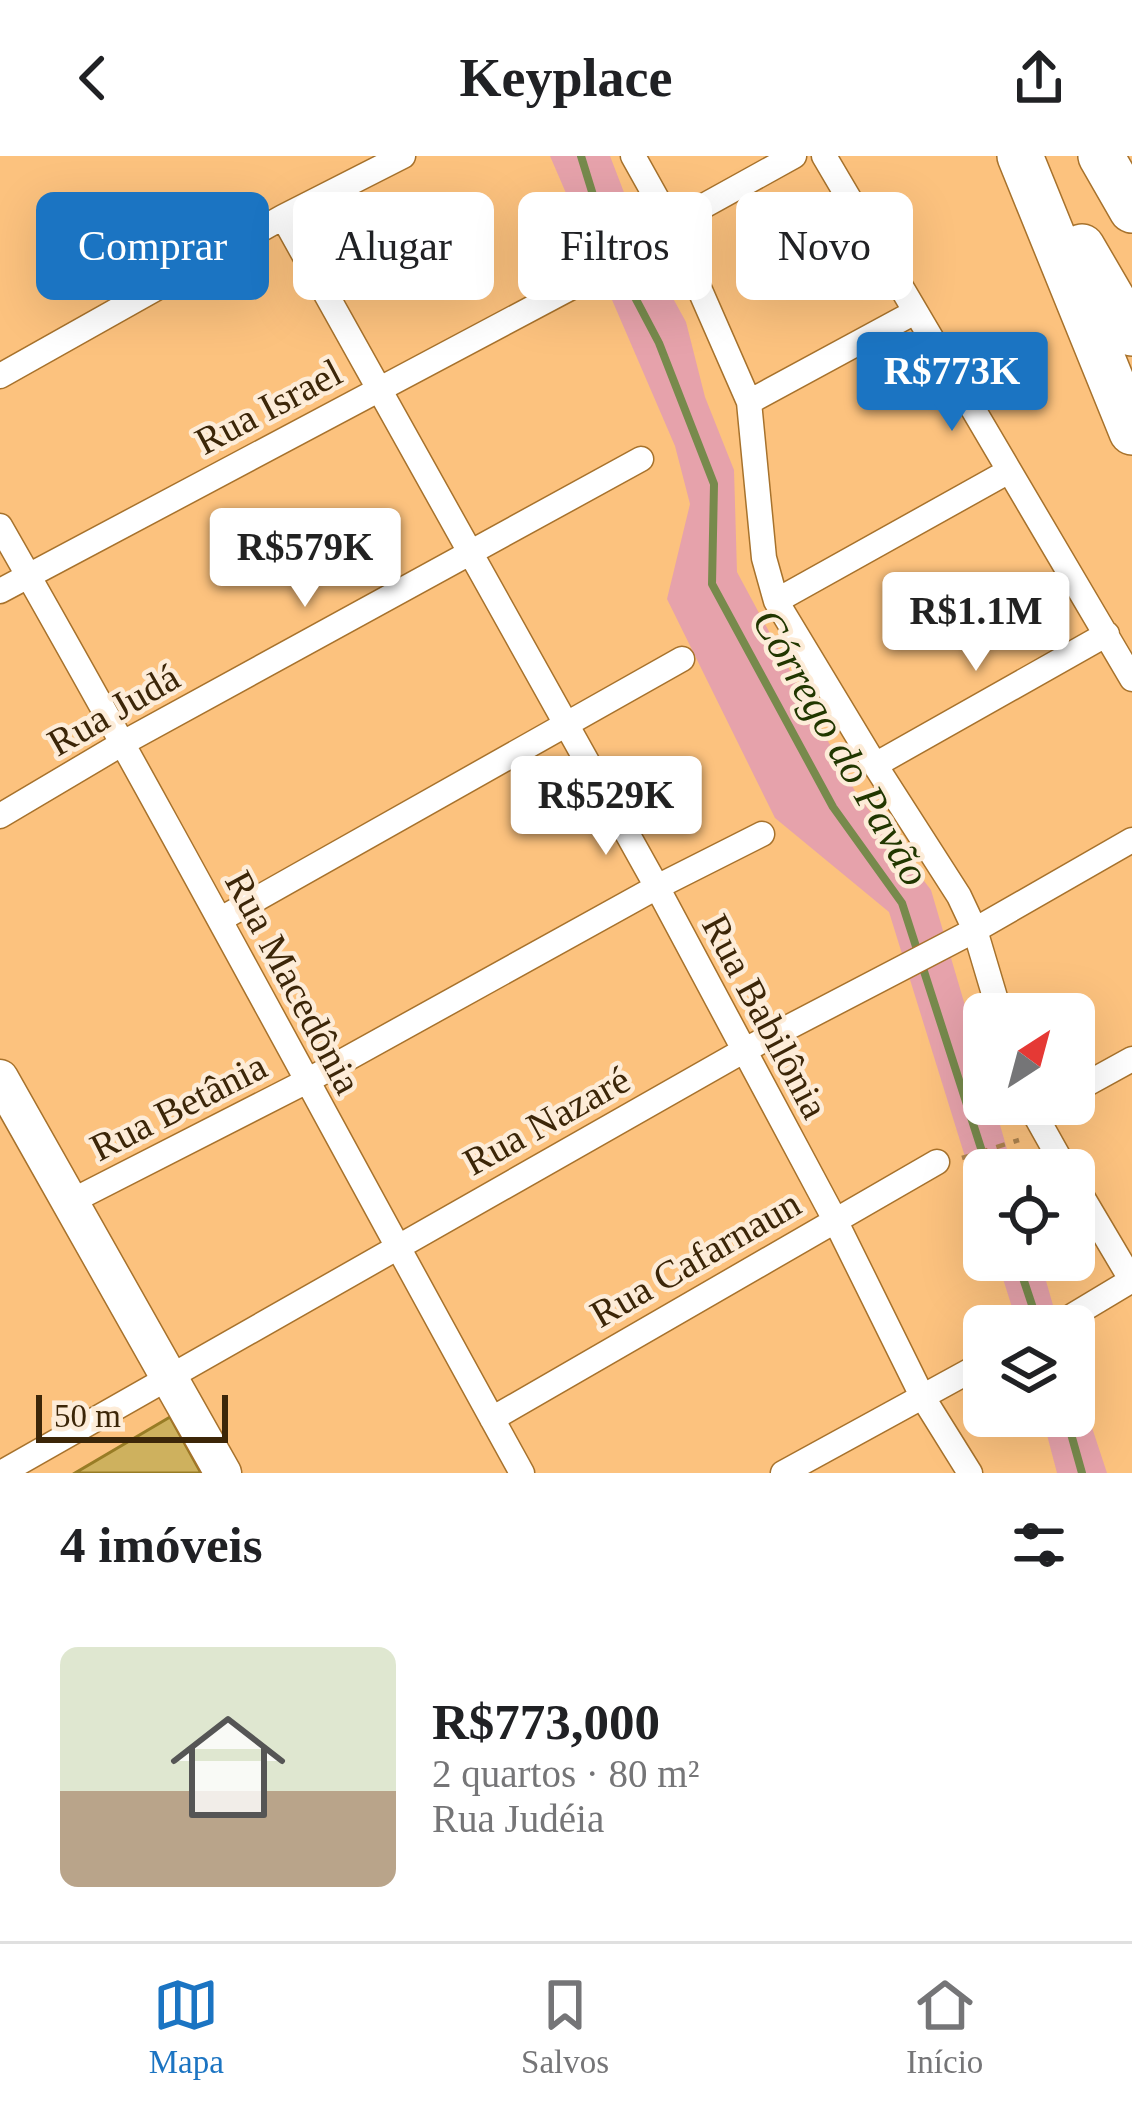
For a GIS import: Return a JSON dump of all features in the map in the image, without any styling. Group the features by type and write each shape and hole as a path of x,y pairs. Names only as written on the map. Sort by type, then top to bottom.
{"highway":[{"path":"1024,156 1132,333"},
{"path":"1024,156 1132,432"},
{"path":"1101,156 1132,210"}],"street":[{"path":"0,376 283,217 403,156"},
{"path":"633,156 653,192"},
{"path":"712,201 794,156"},
{"path":"824,156 1132,679"},
{"name":"Rua Babilônia","path":"283,217 657,887 834,1218 922,1396 970,1473"},
{"name":"Rua Israel","path":"0,591 547,300"},
{"path":"704,300 749,402 764,558 776,601 874,765 943,868 992,993"},
{"path":"749,402 915,312"},
{"name":"Rua Judá","path":"0,816 123,743 641,459"},
{"path":"776,601 1009,471"},
{"name":"Rua Macedônia","path":"0,526 522,1473"},
{"path":"874,765 1106,634"},
{"path":"220,919 682,659"},
{"name":"Rua Betânia","path":"70,1202 305,1082 762,833"},
{"name":"Rua Nazaré","path":"1,1473 742,1051 969,933 1132,841"},
{"path":"1095,1079 1132,1059"},
{"path":"0,1078 223,1473"},
{"name":"Rua Cafarnaun","path":"492,1419 937,1162"},
{"path":"1090,1305 1132,1280 1095,1218"},
{"path":"783,1473 963,1374"}],"path":[{"path":"997,1149 1018,1142"}],"shaded area":[{"path":"550,156 610,156 624,192 566,192"},
{"path":"612,300 674,300 686,322 705,397 734,470 737,572 856,793 931,890 963,999 963,1125 1000,1125 1007,1149 963,1150 889,912 775,818 667,599 690,504 675,446"},
{"path":"1004,1281 1046,1281 1053,1305 1011,1305"},
{"path":"1048,1437 1095,1437 1107,1473 1057,1473"}],"building":[{"path":"170,1417 201,1473 75,1473"}],"waterway":[{"name":"Córrego do Pavão","path":"581,156 610,250 659,343 714,484 712,584 833,807 902,903 981,1149"},
{"name":"Córrego do Pavão","path":"1024,1281 1032,1305"},
{"name":"Córrego do Pavão","path":"1072,1437 1082,1473"}]}
